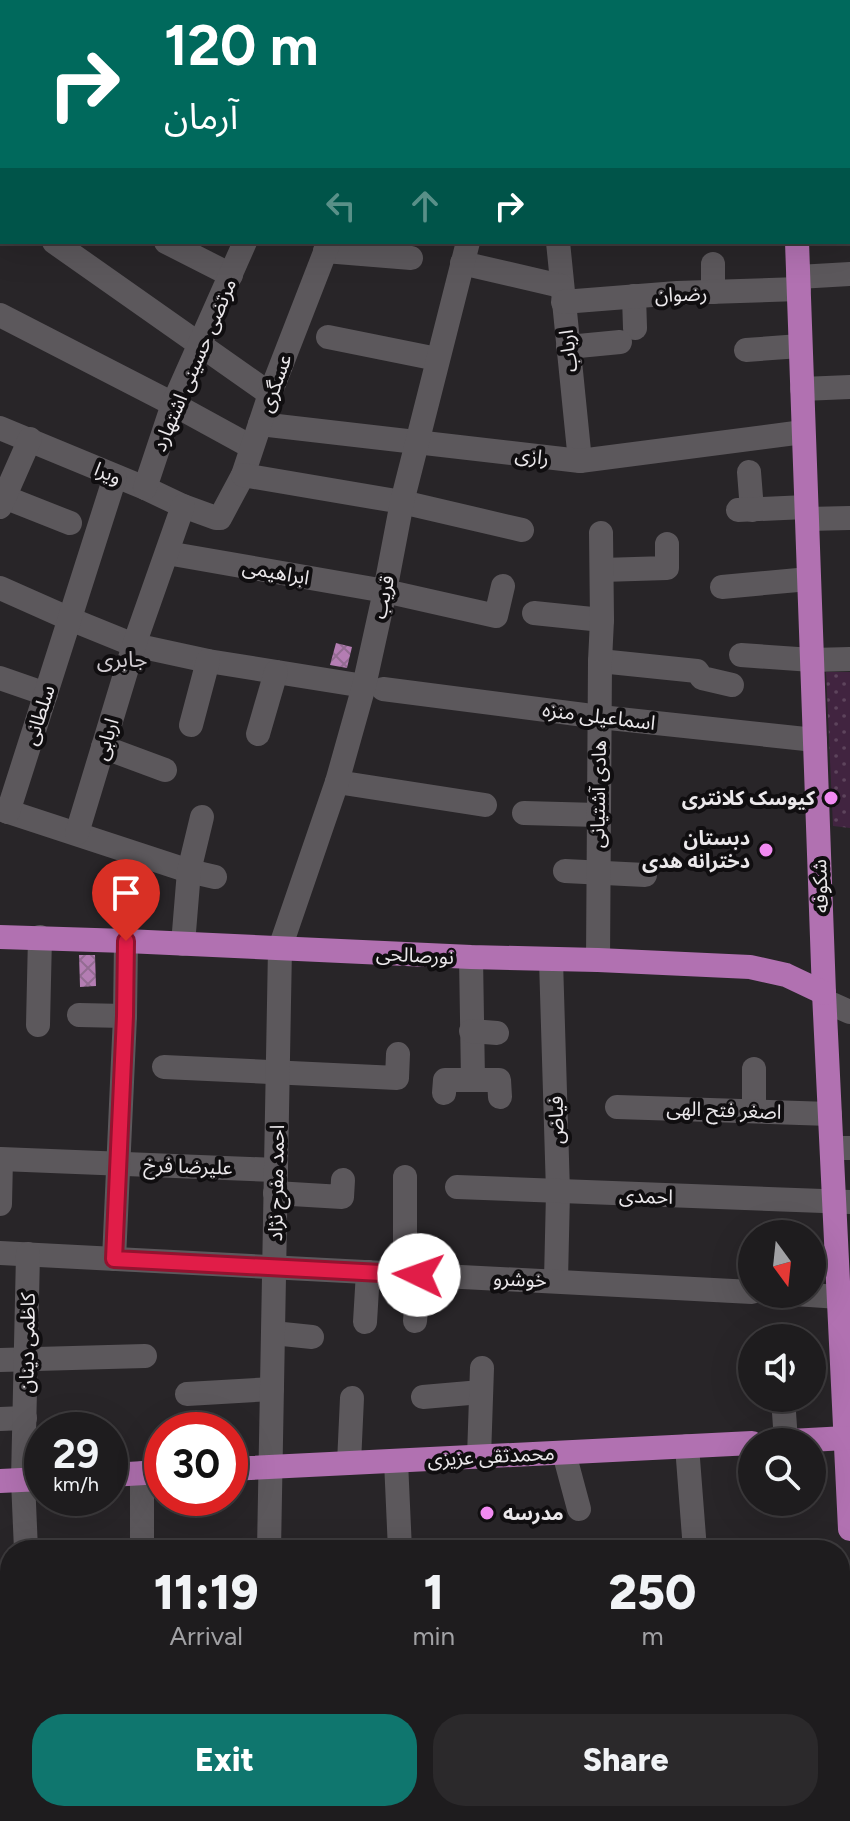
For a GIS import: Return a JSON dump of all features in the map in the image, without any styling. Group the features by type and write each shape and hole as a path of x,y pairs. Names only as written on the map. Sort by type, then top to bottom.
{"main road":[{"name":"شکوفه","path":"797,244 824,997 830,1114 841,1148 850,1529"},
{"name":"نورصالحی","path":"0,937 760,969 786,975 824,997"},
{"path":"826,1439 848,1438"},
{"name":"محمدتقی عزیزی","path":"248,1468 738,1444"}],"street":[{"path":"57,244 270,394"},
{"path":"170,244 231,275"},
{"name":"مرتضی حسینی اشتهارد","path":"145,488 173,404 244,244"},
{"name":"ارباب","path":"558,244 580,461"},
{"path":"327,247 411,258"},
{"name":"عسگری","path":"216,518 223,516 243,475 253,434 327,247"},
{"name":"رضوان","path":"465,253 562,294 634,296 713,292 850,274"},
{"name":"قریب","path":"280,948 373,687 385,591 402,502 465,253"},
{"path":"713,264 713,292"},
{"path":"568,347 628,335 634,296"},
{"path":"0,315 173,404 253,434"},
{"path":"328,337 437,359"},
{"path":"746,350 800,346"},
{"path":"802,389 850,387"},
{"name":"ویرا","path":"0,428 216,518"},
{"name":"رازی","path":"253,434 417,442 580,461 803,432"},
{"path":"30,439 2,502 70,523"},
{"path":"749,472 745,510 850,518"},
{"path":"243,475 402,502 522,530"},
{"name":"سلطانی","path":"4,810 46,694 115,477"},
{"name":"اربابی","path":"77,833 134,645 183,506"},
{"name":"هادی آشتیانی","path":"598,960 601,533"},
{"path":"602,570 667,568 667,544"},
{"name":"ابراهیمی","path":"167,553 385,591 496,616 503,586"},
{"path":"722,587 809,579"},
{"name":"اسماعیلی منزه","path":"0,588 134,645 208,661 373,687 600,717 815,740"},
{"path":"534,613 602,620"},
{"path":"741,655 850,659"},
{"path":"191,725 208,661"},
{"path":"600,661 697,671 702,678 732,685"},
{"path":"258,734 276,672"},
{"path":"0,678 46,694"},
{"path":"103,747 165,770"},
{"path":"337,782 485,805"},
{"path":"4,810 215,877"},
{"path":"524,813 598,815"},
{"path":"183,944 189,871 202,817"},
{"path":"565,871 645,875"},
{"path":"38,1025 40,937"},
{"path":"114,1259 126,941"},
{"name":"احمد مفرح نژاد","path":"269,1540 280,948"},
{"path":"471,957 473,1080"},
{"name":"فیاض","path":"551,960 545,1101 558,1192 556,1280"},
{"path":"824,997 850,1012"},
{"path":"79,1015 125,1016"},
{"path":"471,1031 497,1033"},
{"path":"164,1067 397,1078 398,1054"},
{"path":"754,1069 754,1111"},
{"path":"444,1086 473,1080 499,1089"},
{"name":"اصغر فتح الهی","path":"617,1107 830,1114"},
{"name":"علیرضا فرخ","path":"0,1204 1,1159 118,1163 276,1182 342,1197 343,1180"},
{"path":"405,1177 394,1221 412,1274 415,1321"},
{"name":"احمدی","path":"457,1187 843,1202"},
{"name":"خوشرو","path":"0,1253 738,1291"},
{"name":"کاظمی دینان","path":"25,1412 28,1254"},
{"path":"365,1322 368,1272"},
{"path":"273,1333 312,1337"},
{"path":"0,1360 145,1356"},
{"path":"423,1397 482,1380 479,1457"},
{"path":"187,1394 272,1389"},
{"path":"349,1463 352,1398"},
{"path":"0,1419 24,1418"},
{"name":"کاظمی دینان","path":"24,1439 22,1480 25,1540"},
{"path":"687,1446 694,1540"},
{"path":"564,1453 579,1509"},
{"path":"396,1461 400,1540"},
{"path":"143,1540 146,1516"}],"shaded area":[{"path":"826,672 850,672 850,828 833,826"}],"building":[{"path":"336,643 352,647 347,668 330,665"},
{"path":"79,955 95,955 96,986 80,987"}],"place":[{"name":"کیوسک کلانتری","path":"831,798"},
{"name":"دبستان دخترانه هدی","path":"766,850"},
{"name":"مدرسه","path":"487,1513"}],"district":[{"name":"جابری","path":"122,659"}],"route":[{"path":"126,941 114,1259 419,1275"}]}
